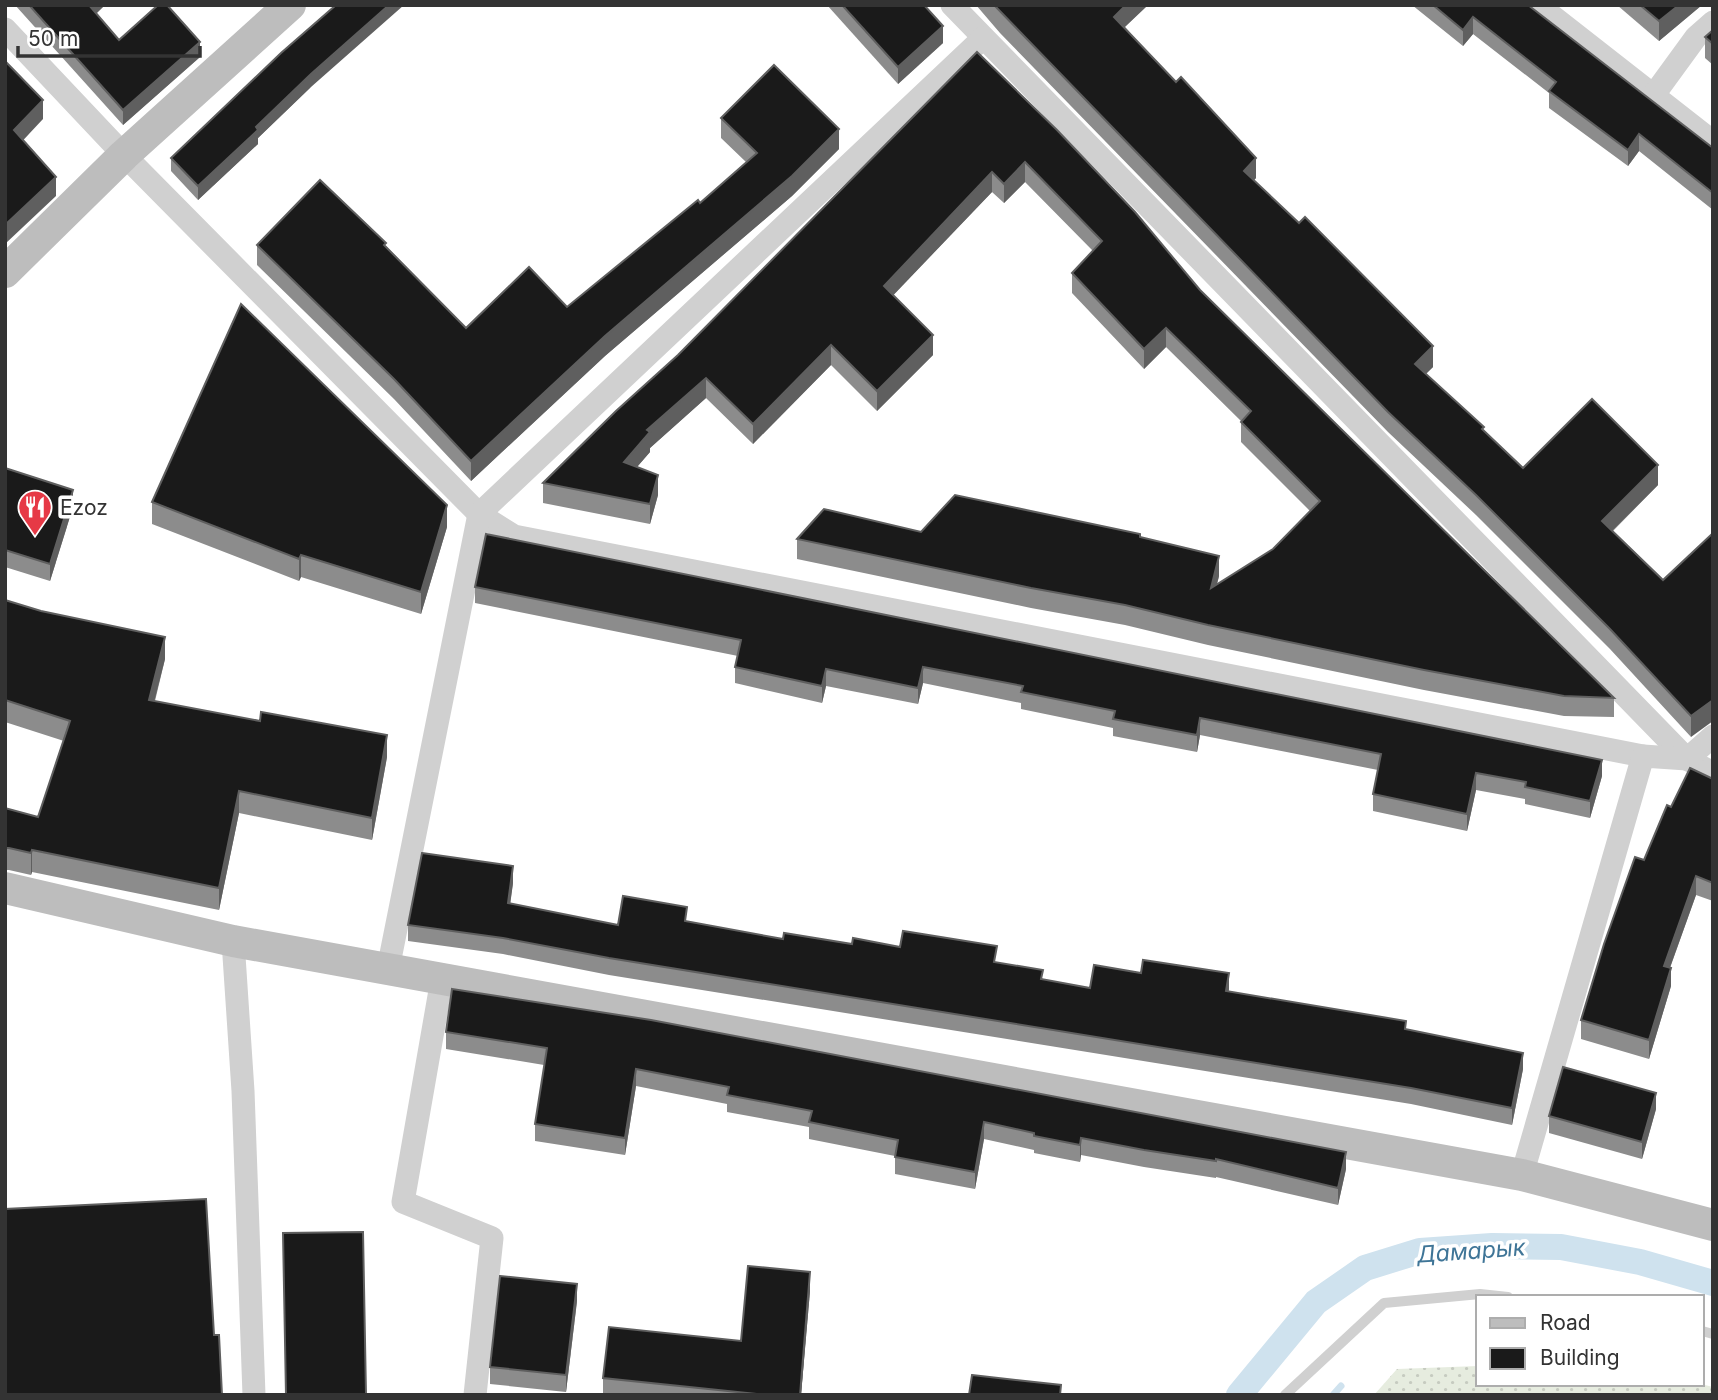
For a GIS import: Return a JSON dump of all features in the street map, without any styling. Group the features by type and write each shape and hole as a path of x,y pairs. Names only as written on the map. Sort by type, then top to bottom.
{"main road":[{"path":"5,272 124,155 290,5"},
{"path":"5,888 233,941 1522,1175 1713,1225"}],"street":[{"path":"952,5 1687,760 1713,773"},
{"path":"1538,5 1713,142"},
{"path":"1653,96 1696,37 1713,22"},
{"path":"5,29 124,155 479,514 514,536 1643,756 1687,760 1713,736"},
{"path":"388,969 479,514 983,38"},
{"path":"1522,1175 1643,756"},
{"path":"233,941 243,1091 254,1395"},
{"path":"442,979 403,1202 492,1238 475,1395"}],"lane":[{"path":"1284,1395 1384,1303 1489,1295"}],"shaded area":[{"path":"1476,1366 1476,1386 1704,1385 1713,1387 1713,1395 1374,1395 1397,1369"}],"building":[{"path":"29,5 89,5 119,40 158,5 167,5 200,42 123,110"},
{"path":"336,5 389,5 311,74 256,127 258,130 198,186 171,158 281,53"},
{"path":"842,5 924,5 943,26 898,67"},
{"path":"994,5 1126,5 1114,17 1176,82 1181,77 1256,158 1244,171 1299,223 1305,217 1433,346 1415,364 1484,427 1482,429 1523,468 1592,399 1658,465 1602,521 1663,580 1713,533 1713,700 1691,716 1610,629 1476,495 1388,412"},
{"path":"1433,5 1528,5 1713,148 1713,193 1639,134 1628,150 1549,91 1556,82 1473,17 1463,30"},
{"path":"1640,5 1679,5 1659,21"},
{"path":"1713,30 1713,44 1705,37"},
{"path":"977,52 1057,130 1135,212 1200,290 1614,698 1564,696 1424,670 1125,605 797,539 824,509 921,532 955,495 1140,534 1140,537 1219,556 1211,588 1273,549 1320,501 1241,422 1251,411 1166,328 1144,349 1072,273 1102,241 1025,162 1004,184 992,172 884,286 933,335 877,391 831,345 753,424 706,378 647,430 650,432 624,462 658,475 650,504 543,483 678,355"},
{"path":"5,61 43,100 14,130 56,177 5,225"},
{"path":"774,65 839,129 792,176 605,336 471,461 394,379 257,245 320,180 386,243 384,245 466,328 529,267 567,307 698,200 700,203 757,153 721,118"},
{"path":"241,304 447,505 421,592 301,555 299,559 152,502"},
{"name":"Ezoz","path":"5,468 73,490 50,564 5,550"},
{"path":"486,534 1602,760 1590,801 1525,787 1526,782 1476,773 1467,814 1373,794 1381,754 1200,718 1197,735 1113,719 1115,711 1021,692 1023,686 923,667 918,688 826,669 822,686 735,667 741,640 475,587"},
{"path":"5,600 41,611 165,637 149,700 260,721 261,712 387,735 372,818 239,791 219,888 32,850 31,853 5,848 5,808 38,817 70,721 5,700"},
{"path":"1690,768 1713,779 1713,883 1696,876 1664,966 1671,968 1649,1040 1581,1020 1635,857 1644,860 1667,805 1671,807"},
{"path":"422,853 513,866 508,903 618,925 623,896 687,907 685,921 783,939 784,933 852,944 853,938 900,947 903,931 997,946 994,962 1043,970 1041,979 1090,988 1094,965 1141,973 1143,960 1229,973 1226,991 1406,1021 1405,1029 1523,1053 1512,1108 1411,1088 609,958 503,938 408,925"},
{"path":"452,989 651,1020 1346,1152 1338,1188 1216,1159 1144,1150 1081,1138 1080,1145 984,1122 975,1172 895,1157 898,1140 809,1122 812,1111 727,1095 729,1087 636,1069 625,1138 535,1124 547,1048 446,1032"},
{"path":"1563,1067 1656,1093 1642,1142 1549,1116"},
{"path":"206,1199 214,1335 219,1335 222,1395 5,1395 5,1209"},
{"path":"363,1232 366,1395 286,1395 283,1233"},
{"path":"748,1266 810,1272 800,1395 767,1395 603,1378 609,1327 741,1341"},
{"path":"500,1276 577,1284 566,1375 490,1367"},
{"path":"972,1375 1061,1385 1060,1395 969,1395"}],"waterway":[{"name":"Дамарык","path":"1239,1395 1316,1302 1365,1268 1420,1251 1492,1246 1561,1247 1640,1262 1713,1283"},
{"path":"1333,1395 1341,1386"}],"place":[{"name":"Ezoz","path":"35,537"}]}
